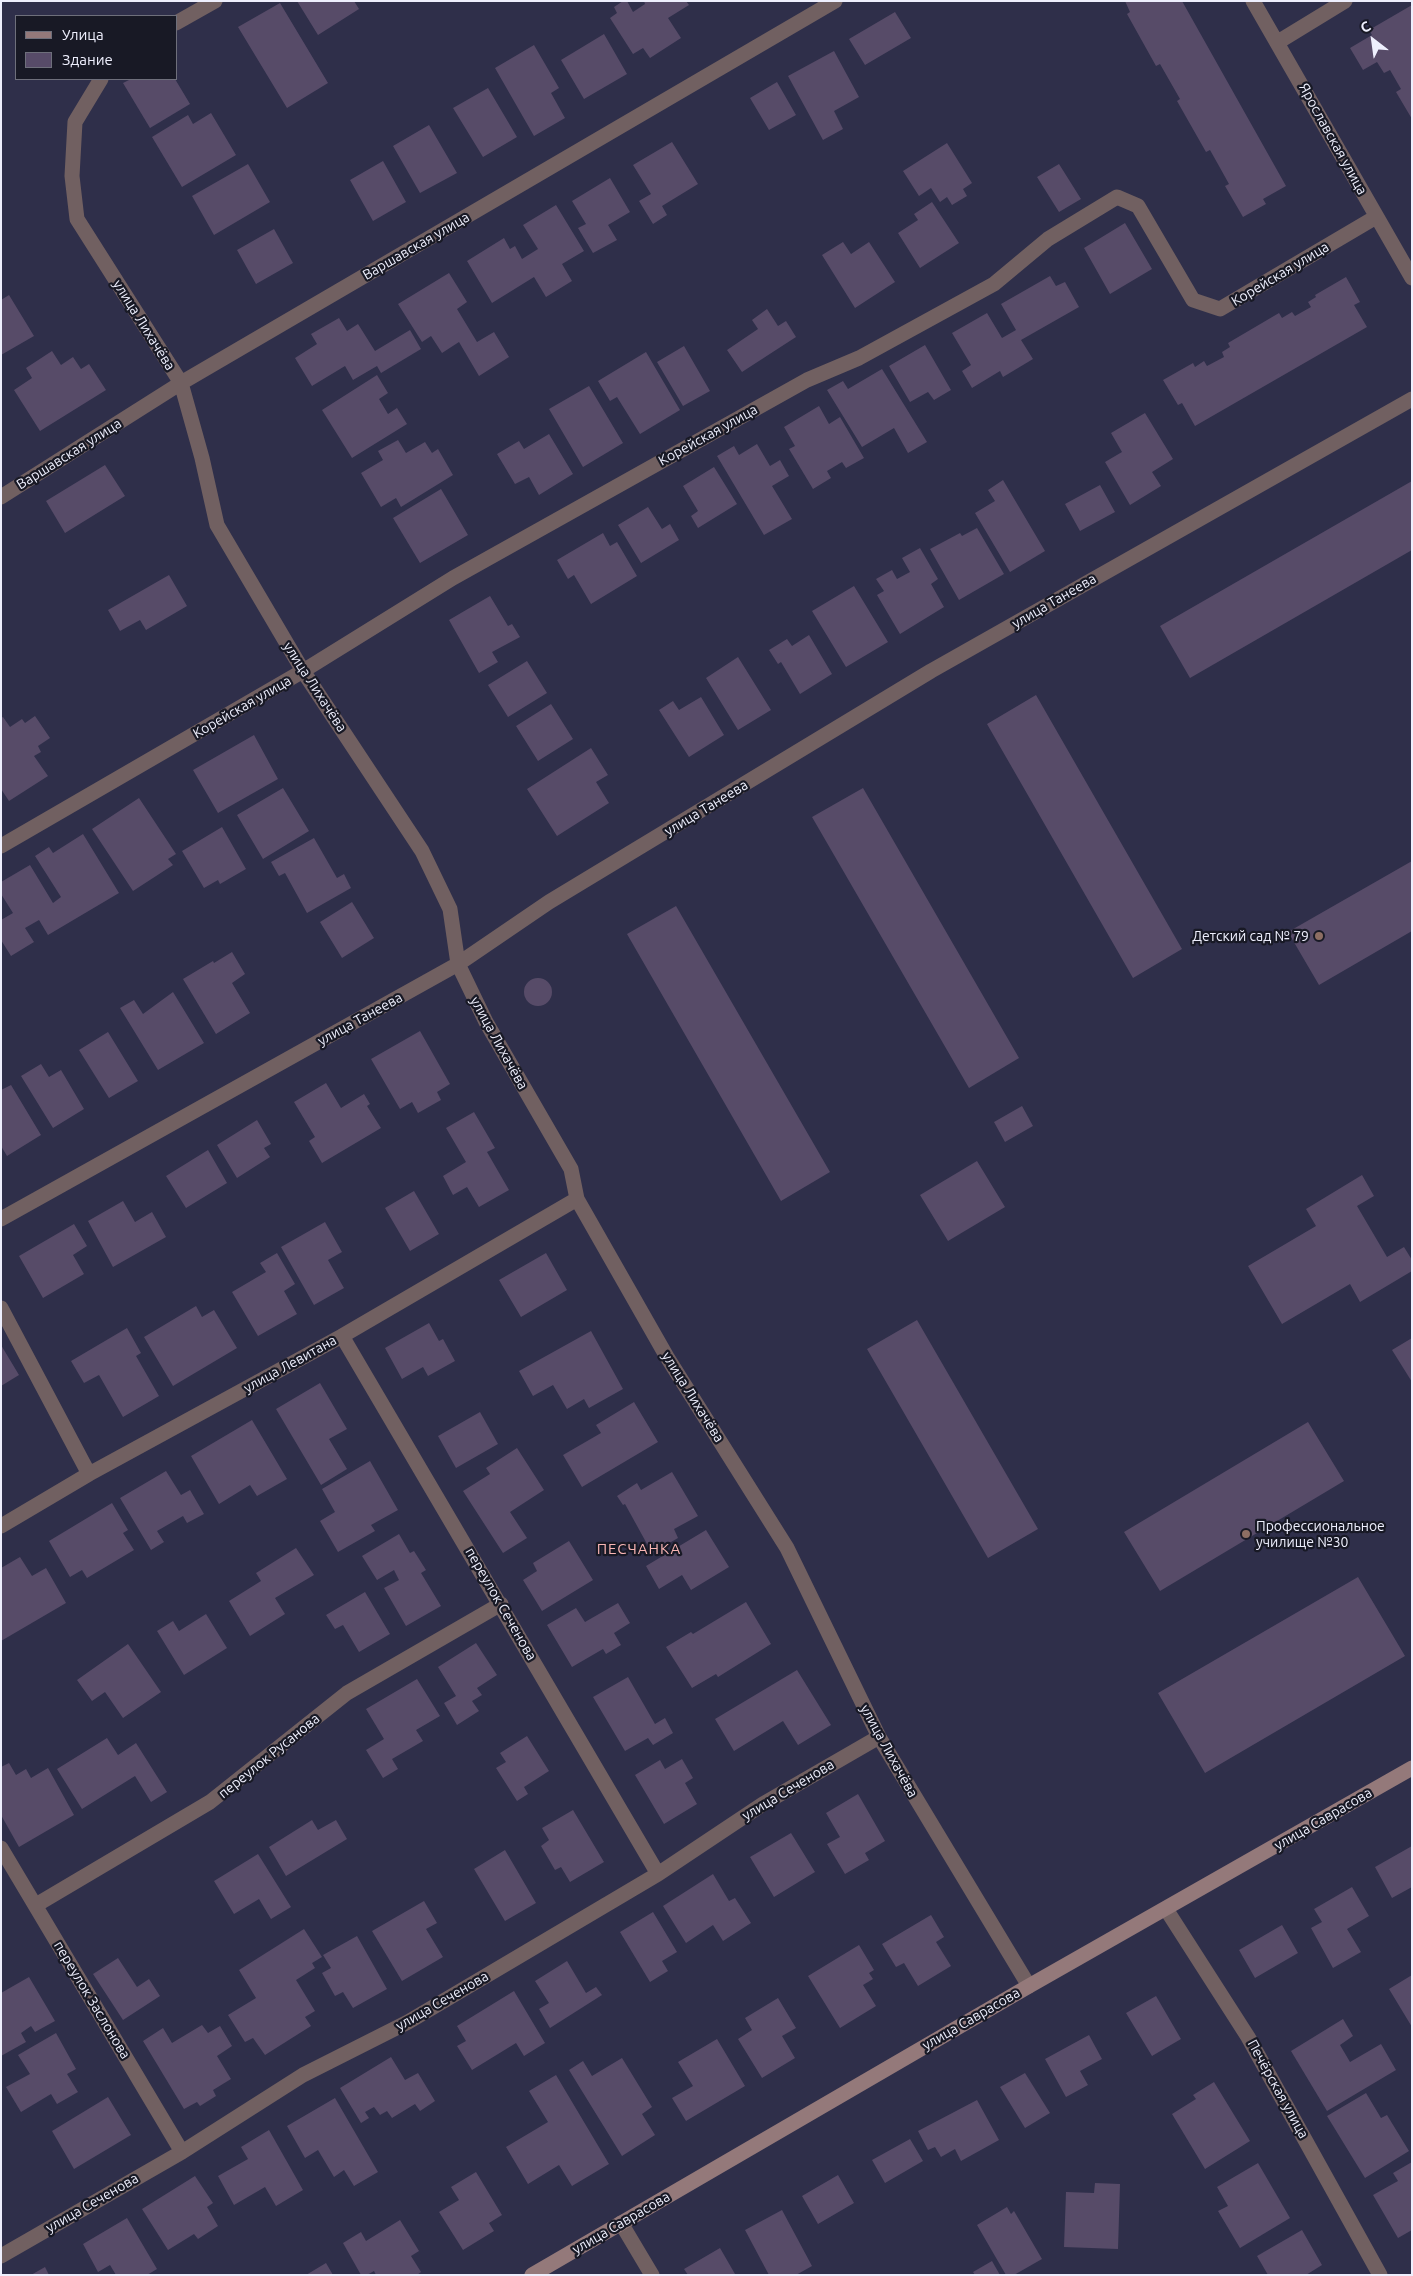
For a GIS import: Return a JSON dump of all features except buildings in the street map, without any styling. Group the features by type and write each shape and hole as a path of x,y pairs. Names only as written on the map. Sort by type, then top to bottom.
{"street":[{"path":"178,22 215,1"},
{"name":"Варшавская улица","path":"1,497 181,383 835,1"},
{"name":"Ярославская улица","path":"1253,1 1412,278"},
{"path":"1278,42 1345,1"},
{"name":"улица Лихачёва","path":"100,80 75,122 72,176 76,220 181,383 202,458 216,525 303,671 422,850 450,909 458,964 486,1022 571,1169 578,1198 667,1357 787,1548 878,1737 1028,1986"},
{"name":"Корейская улица","path":"1,846 303,671 453,578 807,380 859,358 994,284 1048,239 1117,197 1138,206 1193,300 1220,309 1376,217"},
{"name":"улица Танеева","path":"1,1219 458,964 549,902 931,671 1412,399"},
{"name":"улица Левитана","path":"1,1526 88,1474 342,1336 578,1198"},
{"path":"1,1308 88,1474"},
{"name":"переулок Сеченова","path":"342,1336 658,1874"},
{"name":"переулок Русанова","path":"36,1905 210,1802 347,1693 501,1604"},
{"name":"улица Сеченова","path":"1,2256 182,2152 303,2075 408,2022 658,1874 763,1804 878,1737"},
{"name":"улица Саврасова","path":"532,2275 1028,1986 1412,1768"},
{"name":"переулок Заслонова","path":"1,1848 182,2152"},
{"name":"Печёрская улица","path":"1166,1909 1248,2037 1380,2275"},
{"path":"621,2223 652,2275"}],"place":[{"name":"Детский сад № 79","path":"1319,936"},
{"name":"Профессиональное училище №30","path":"1246,1534"}],"district":[{"name":"ПЕСЧАНКА","path":"639,1549"}]}
